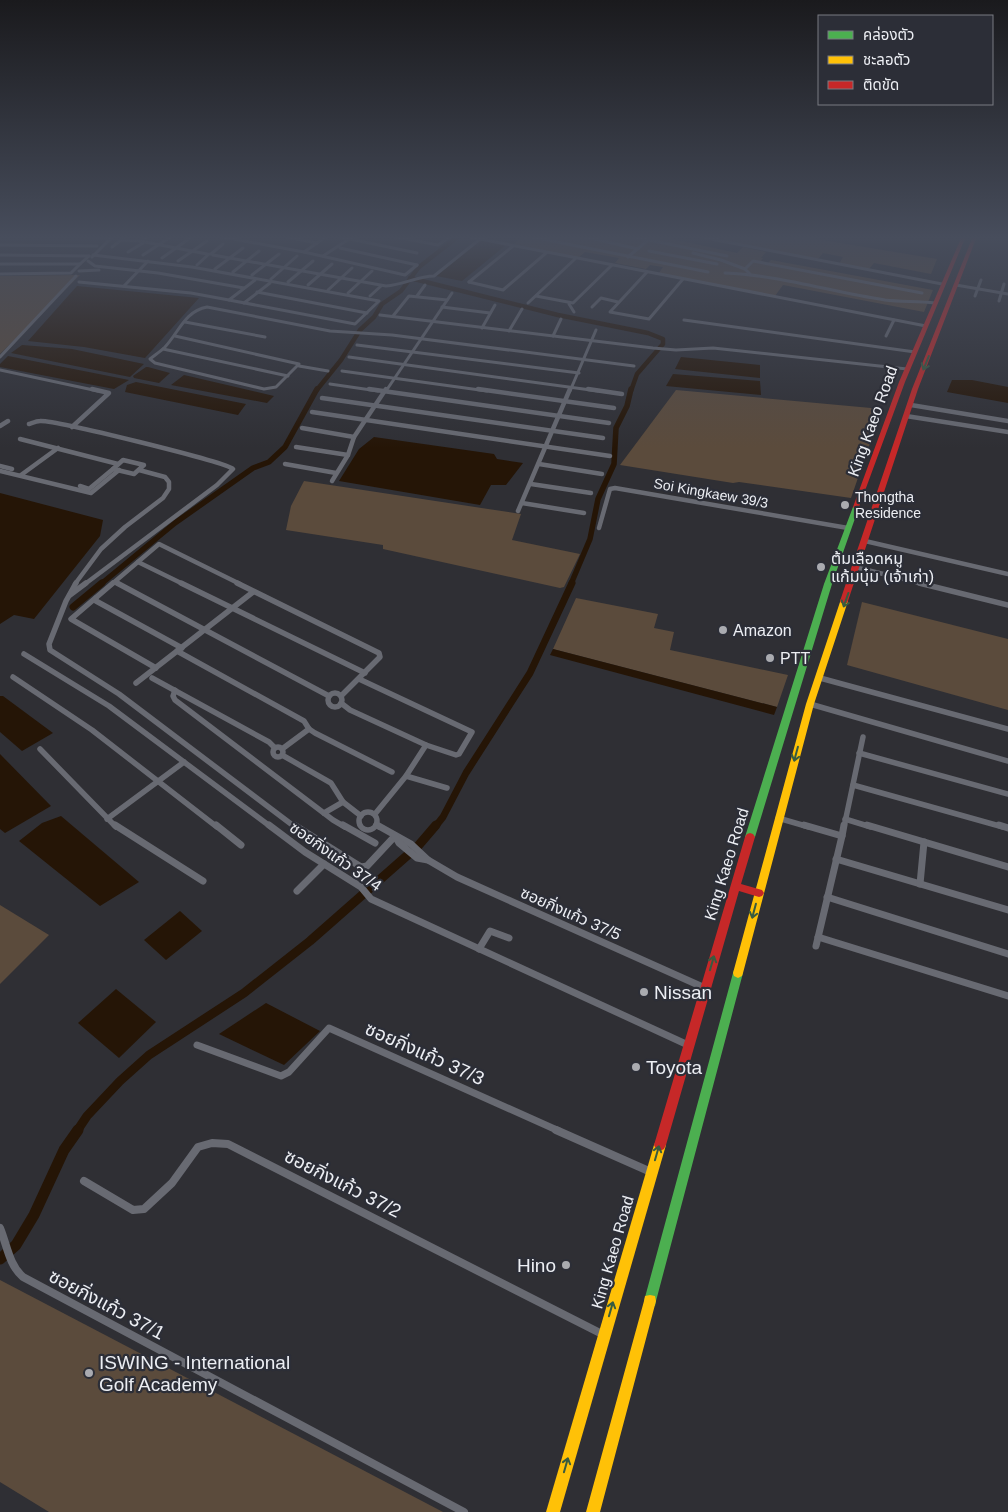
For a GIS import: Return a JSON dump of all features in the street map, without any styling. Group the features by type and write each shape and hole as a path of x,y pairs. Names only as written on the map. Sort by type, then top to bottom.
{"main road":[{"name":"King Kaeo Road","path":"553,1512 735,886 828,584 907,369 933,307"},
{"name":"King Kaeo Road","path":"593,1512 810,704 906,416 948,307"},
{"path":"735,886 759,893"}],"street":[{"path":"0,357 47,307"},
{"path":"299,366 276,387 264,389 150,362 152,357 163,349 175,336 195,310 207,307 312,328 420,339 634,366"},
{"path":"263,307 355,324 373,307"},
{"path":"333,307 366,313"},
{"path":"394,316 401,307"},
{"path":"482,328 494,307"},
{"path":"571,307 574,312"},
{"path":"613,307 610,310 612,313 648,319 659,307"},
{"path":"825,307 926,326"},
{"path":"332,480 348,455 354,437 442,308 490,313"},
{"path":"509,331 522,309"},
{"path":"380,315 653,348 713,348 907,369"},
{"path":"554,336 561,318"},
{"path":"684,320 915,352"},
{"path":"886,336 894,320"},
{"path":"185,322 265,337"},
{"path":"518,511 574,386 596,330"},
{"path":"175,336 297,362 299,366 328,371"},
{"path":"357,345 579,373"},
{"path":"163,349 288,376"},
{"path":"349,357 622,394"},
{"path":"0,370 109,393 72,428"},
{"path":"342,371 614,408"},
{"path":"330,384 609,423"},
{"path":"322,398 603,438"},
{"path":"911,405 1008,421"},
{"path":"312,412 610,456"},
{"path":"906,416 1008,432"},
{"path":"0,426 8,421"},
{"path":"29,424 41,421 198,456 230,466 233,469 217,485 70,596"},
{"path":"302,428 354,437"},
{"path":"20,439 118,464"},
{"path":"296,446 348,455"},
{"path":"0,471 23,474 58,448"},
{"path":"84,489 89,489 113,468 123,460 144,465 134,474 113,468"},
{"path":"285,464 336,473"},
{"path":"539,464 602,474"},
{"path":"0,466 23,474 84,489 91,493 119,470"},
{"path":"139,470 165,477 170,482 169,489 163,498 109,541 77,580 49,644 50,650 119,694 305,834 361,867 367,866 395,836"},
{"path":"531,484 591,493"},
{"name":"Soi Kingkaew 39/3","path":"599,528 610,490 615,488 848,528"},
{"path":"522,503 584,513"},
{"path":"865,541 1008,574"},
{"path":"156,668 71,619 159,544 379,653 380,657 342,695"},
{"path":"138,562 365,673"},
{"path":"855,567 1008,606"},
{"path":"115,582 329,696"},
{"path":"136,683 253,592"},
{"path":"96,598 96,601 304,721 309,729 392,772"},
{"name":"ซอยกิ่งแก้ว 37/4","path":"24,654 109,706 304,852 361,887 371,899 688,1045"},
{"path":"13,677 92,730 241,845"},
{"path":"152,678 269,742 331,783 342,802 361,816 366,813 375,814"},
{"path":"820,678 1008,728"},
{"path":"341,703 350,710 426,745 456,755 459,754 472,732 471,730 359,679"},
{"path":"175,690 173,696 175,700 324,813 375,844"},
{"path":"334,693 342,695 344,699 336,706 328,704 326,700 334,693"},
{"path":"810,704 1008,761"},
{"path":"280,751 309,729"},
{"path":"816,946 863,737"},
{"path":"375,814 406,776 426,745"},
{"path":"40,749 107,819 123,832 203,881"},
{"path":"859,753 1008,794"},
{"path":"107,819 184,762"},
{"path":"406,776 447,788"},
{"path":"852,785 1008,828"},
{"path":"324,813 342,802"},
{"path":"375,814 378,818 376,825"},
{"name":"ซอยกิ่งแก้ว 37/5","path":"361,816 359,824 363,828 370,829 376,825 395,836 405,838 420,856"},
{"path":"778,818 842,836"},
{"path":"845,819 1008,867"},
{"name":"ซอยกิ่งแก้ว 37/5","path":"395,836 399,843 457,877 705,988"},
{"path":"920,884 924,842"},
{"path":"836,859 1008,910"},
{"path":"297,891 324,864"},
{"path":"827,897 1008,954"},
{"path":"479,949 490,930 509,938"},
{"path":"818,937 1008,996"},
{"name":"ซอยกิ่งแก้ว 37/3","path":"197,1045 281,1076 289,1072 329,1028 651,1172"},
{"name":"ซอยกิ่งแก้ว 37/2","path":"84,1181 133,1210 144,1209 172,1183 198,1147 212,1143 228,1144 604,1335"},
{"name":"ซอยกิ่งแก้ว 37/1","path":"0,1228 7,1244 10,1262 15,1271 23,1277 464,1512"}],"shaded area":[{"path":"0,307 48,307 0,354"},
{"path":"59,307 191,307 145,358 84,347 28,341"},
{"path":"896,307 926,307 924,312"},
{"path":"22,345 72,349 144,364 130,377 11,353"},
{"path":"8,356 129,380 114,389 0,367 0,364"},
{"path":"681,357 760,365 760,378 675,369"},
{"path":"146,367 170,373 159,383 134,378 133,376"},
{"path":"673,374 760,381 761,395 666,386"},
{"path":"184,375 274,396 267,403 171,385"},
{"path":"952,380 972,380 1008,387 1008,403 947,392"},
{"path":"136,382 246,404 238,415 125,392 127,385"},
{"path":"676,390 882,409 851,498 739,482 733,483 620,465"},
{"path":"374,437 494,454 497,459 523,463 506,485 491,485 480,505 339,481 359,449"},
{"path":"304,481 521,514 512,540 580,554 564,587 560,588 383,549 383,545 286,530 291,506"},
{"path":"0,493 103,520 100,536 34,619 14,615 0,624"},
{"path":"576,598 658,614 654,628 674,632 670,650 788,675 777,707 553,649"},
{"path":"862,602 1008,639 1008,710 847,665"},
{"path":"553,649 777,707 774,715 550,655"},
{"path":"0,696 3,696 53,733 22,751 0,732"},
{"path":"0,754 51,806 5,833 0,829"},
{"path":"61,816 139,882 100,906 19,841 42,823"},
{"path":"0,905 49,935 0,984"},
{"path":"180,911 202,931 166,960 144,940"},
{"path":"116,989 156,1022 119,1058 78,1023"},
{"path":"266,1003 320,1031 284,1065 219,1034"},
{"name":"ISWING - International Golf Academy","path":"0,1280 443,1512 49,1512 0,1482"}],"waterway":[{"path":"316,391 341,360 360,330 374,317 380,307"},
{"path":"524,307 648,333 663,339 663,344 637,374 631,391"},
{"path":"101,584 175,523 253,468 269,462 285,447 317,389"},
{"path":"571,584 590,539 598,499 614,464 616,428 627,406 631,389"},
{"path":"73,607 102,583"},
{"path":"435,827 443,817 466,773 530,673 572,583"},
{"path":"77,1131 87,1116 120,1081 149,1055 244,993 310,941 418,846 436,825"},
{"path":"0,1259 16,1245 34,1215 64,1150 78,1130"}],"traffic: fast":[{"path":"750,837 828,584 856,507"},
{"path":"650,1301 738,973"}],"traffic: slow":[{"path":"738,973 810,704 844,601"},
{"path":"553,1512 660,1145"},
{"path":"593,1512 650,1301"}],"traffic: jam":[{"path":"856,507 902,382 934,307"},
{"path":"844,601 915,389 947,307"},
{"path":"660,1145 750,837"},
{"path":"735,886 759,893"}],"place":[{"name":"Thongtha Residence","path":"845,505"},
{"name":"ต้มเลือดหมู แก้มบุ๋ม (เจ้าเก่า)","path":"821,567"},
{"name":"Amazon","path":"723,630"},
{"name":"PTT","path":"770,658"},
{"name":"Nissan","path":"644,992"},
{"name":"Toyota","path":"636,1067"},
{"name":"Hino","path":"566,1265"},
{"name":"ISWING - International Golf Academy","path":"89,1373"}]}
